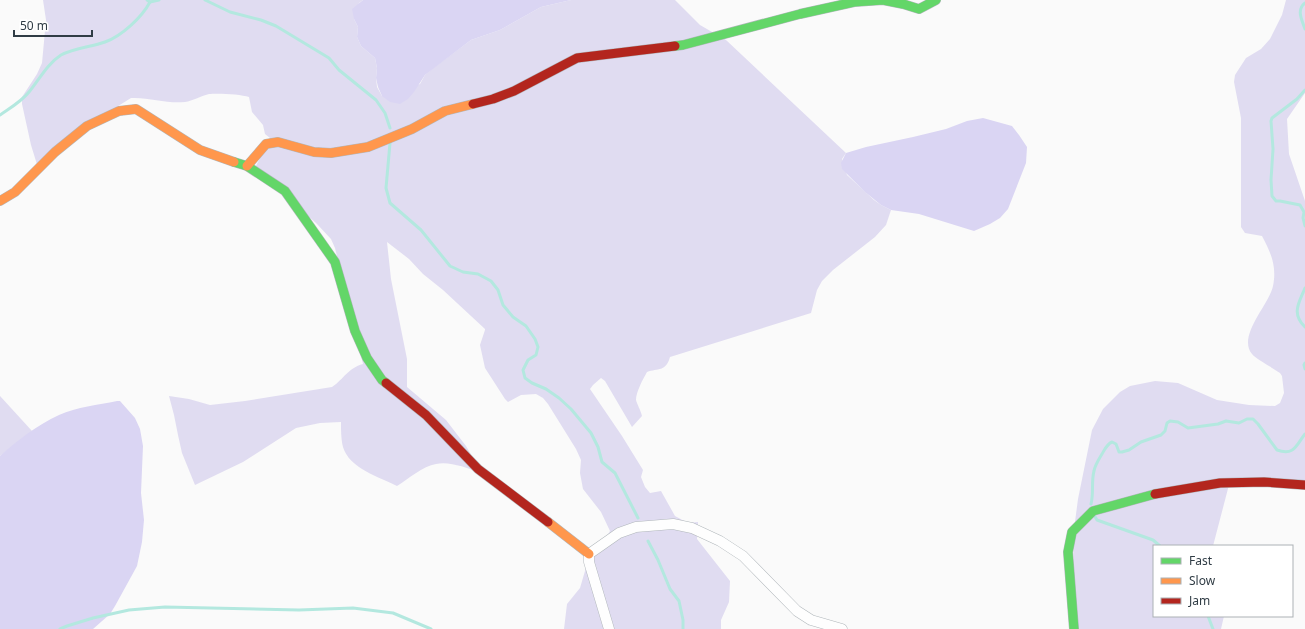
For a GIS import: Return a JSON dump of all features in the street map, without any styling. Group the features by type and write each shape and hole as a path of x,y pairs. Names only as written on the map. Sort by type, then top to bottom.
{"street":[{"path":"247,166 266,144 278,142 314,152 331,153 368,147 412,128 445,110 493,99 514,91 578,58 683,45 808,12 854,2 883,0 919,8 936,0"},
{"path":"0,201 15,192 55,152 87,126 119,111 136,109 200,150 247,166 285,191 335,262 355,331 367,358 382,380 426,415 478,469 589,554"},
{"path":"1074,629 1068,552 1072,532 1093,511 1159,493 1220,483 1264,482 1305,485"},
{"path":"589,554 619,533 636,527 673,524 692,528 720,541 743,556 797,611 811,620 842,629"},
{"path":"589,554 589,562 608,629"}],"shaded area":[{"path":"43,0 363,0 359,3 354,19 358,27 357,37 361,46 375,58 377,68 377,87 382,96 420,84 425,75 471,40 500,30 541,7 571,0 675,0 700,25 726,40 846,153 842,159 847,175 874,200 891,210 886,225 875,237 833,270 822,281 817,290 811,313 670,357 666,365 661,369 647,372 636,397 642,416 632,427 605,381 601,378 590,389 643,470 641,477 645,487 650,493 661,491 675,516 688,523 698,522 697,539 730,581 729,602 721,620 721,629 564,629 567,604 580,588 590,554 603,543 610,531 601,512 583,489 580,473 581,460 576,449 543,398 536,394 521,395 508,402 505,399 485,368 480,345 485,329 443,290 423,274 409,259 387,242 391,279 407,359 407,387 446,420 466,446 480,470 479,472 452,464 441,463 431,465 421,470 397,486 366,471 351,461 343,447 341,422 320,423 296,428 243,462 195,485 182,453 169,396 189,399 210,405 332,387 354,368 363,364 335,248 331,239 316,223 255,168 270,138 265,134 263,125 252,112 249,97 229,94 209,94 188,101 178,102 131,98 78,131 39,171 31,145 22,104 22,97 37,74 42,63 46,20"},
{"path":"363,0 571,0 541,7 500,30 471,40 425,75 408,99 400,104 390,102 382,96 376,78 377,68 375,58 361,46 357,37 358,27 354,19 352,9"},
{"path":"1286,0 1305,0 1305,93 1287,119 1289,154 1305,201 1305,485 1230,481 1213,545 1153,545 1153,617 1224,617 1221,629 1075,629 1073,537 1078,499 1092,430 1103,409 1120,392 1130,386 1155,381 1178,383 1217,400 1249,405 1275,406 1280,403 1284,393 1282,376 1280,373 1254,356 1248,347 1248,338 1255,320 1273,286 1274,266 1262,236 1245,233 1241,227 1241,118 1234,82 1235,75 1246,58 1261,49 1270,39 1282,15"},
{"path":"983,118 1012,126 1027,147 1026,163 1008,209 1000,218 974,231 919,214 891,210 881,205 865,192 842,169 841,163 846,153 946,129 967,121"},
{"path":"0,396 32,431 0,456"},
{"path":"120,401 135,418 140,429 143,446 141,493 144,520 142,542 137,566 110,614 93,629 0,629 0,456 28,433 59,415 80,408"}],"waterway":[{"path":"147,0 150,2 159,0"},
{"path":"205,0 230,12 261,20 276,26 329,58 339,70 376,100 385,113 390,128"},
{"path":"0,115 26,96 47,67 61,55 77,49 105,42 125,31 137,20 150,2"},
{"path":"1305,3 1300,12 1305,29"},
{"path":"1305,90 1297,99 1272,118 1271,121 1273,149 1271,180 1272,196 1276,201 1300,205 1304,212 1303,218 1305,226"},
{"path":"390,143 386,188 390,203 421,230 450,266 463,272 478,274 491,281 498,290 503,305 513,317 526,326 535,339 538,347 536,355 528,360 523,370 525,378 559,398 571,409 591,433 598,447 602,462 615,473 638,518"},
{"path":"1305,288 1297,312 1298,317 1305,327"},
{"path":"1305,363 1305,369"},
{"path":"1091,504 1095,469 1098,460 1107,445 1112,442 1116,444 1119,452 1129,450 1141,442 1161,435 1165,431 1167,423 1170,421 1178,422 1188,428 1218,424 1226,421 1239,423 1247,419 1253,419 1277,450 1288,452 1297,445 1305,434"},
{"path":"1094,515 1097,520 1153,540 1159,545"},
{"path":"648,541 670,589 679,601 683,620 683,629"},
{"path":"60,629 93,618 129,610 165,607 299,610 353,608 393,613 431,629"},
{"path":"1208,617 1213,629"}],"traffic: fast":[{"path":"675,46 800,14 854,2 883,0 919,9 936,0"},
{"path":"234,162 247,166 285,191 335,262 355,331 367,358 382,380 386,383"},
{"path":"1074,629 1068,552 1072,532 1093,511 1155,494"}],"traffic: slow":[{"path":"247,166 266,144 278,142 314,152 331,153 368,147 412,129 445,111 473,104"},
{"path":"0,201 15,192 55,152 87,126 119,111 136,109 200,150 234,162"},
{"path":"548,522 589,554"}],"traffic: jam":[{"path":"473,104 493,99 514,91 577,58 675,46"},
{"path":"386,383 426,415 478,469 548,522"},
{"path":"1155,494 1220,483 1264,482 1305,485"}]}
